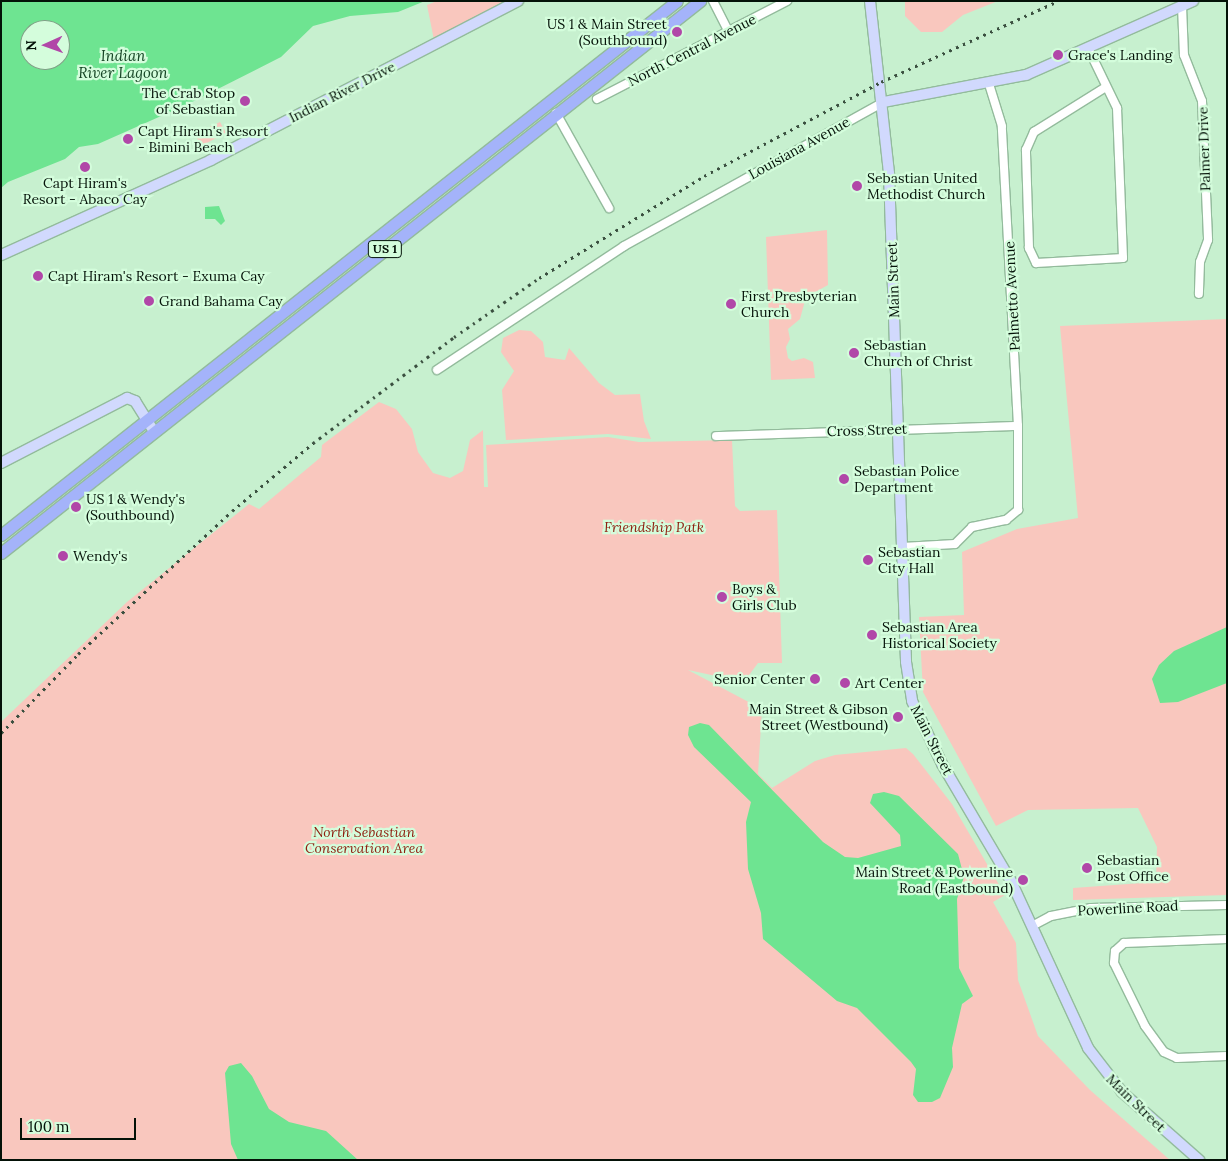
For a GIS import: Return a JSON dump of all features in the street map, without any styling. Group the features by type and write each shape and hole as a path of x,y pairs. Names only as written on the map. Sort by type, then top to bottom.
{"main road":[{"name":"US 1","path":"4,533 677,1"},
{"name":"US 1","path":"1,553 700,1"},
{"path":"556,113 569,86"},
{"path":"534,131 543,115 544,106"}],"street":[{"name":"Indian River Drive","path":"1,255 211,160 518,1"},
{"path":"713,1 728,31"},
{"name":"North Central Avenue","path":"597,99 787,1"},
{"name":"Main Street","path":"870,1 884,102 889,174 906,662 912,701 942,764 1010,881 1075,1024 1104,1071 1146,1115 1199,1160"},
{"name":"Louisiana Avenue","path":"437,370 624,246 884,102 988,84 1026,75 1193,1"},
{"name":"Palmer Drive","path":"1182,6 1184,55 1202,101 1208,240 1200,262 1199,294"},
{"path":"1088,48 1117,108 1123,258 1036,263 1029,248 1026,150 1034,132 1106,87"},
{"name":"Palmetto Avenue","path":"902,547 955,544 972,526 1006,520 1018,510 1018,426 1002,126 988,84"},
{"path":"556,113 609,208"},
{"path":"1,463 117,401 127,398 135,401 154,432"},
{"name":"Cross Street","path":"716,436 1018,426"},
{"path":"4,533 13,544"},
{"name":"Powerline Road","path":"1032,926 1051,916 1091,908 1227,905"},
{"path":"1227,939 1124,943 1115,951 1114,963 1145,1026 1164,1052 1177,1058 1227,1056"}],"green space":[{"path":"437,1 507,1 434,40 427,5"},
{"path":"905,1 998,1 963,15 942,32 921,32 905,16"},
{"path":"220,122 226,133 201,146 195,134"},
{"path":"827,230 828,285 806,297 800,319 788,329 790,339 786,347 788,358 792,361 804,358 813,362 815,378 771,380 766,237"},
{"path":"1227,319 1227,895 1073,900 1073,888 1156,882 1157,847 1138,808 1028,810 996,826 923,692 919,617 964,615 962,552 1017,529 1078,518 1060,326"},
{"path":"519,330 531,331 543,342 545,357 565,360 569,348 599,383 615,395 640,394 644,421 651,439 608,434 506,440 502,390 514,371 501,352 503,338"},
{"name":"North Sebastian Conservation Area","path":"379,402 396,409 412,429 418,452 433,473 450,478 463,471 470,440 483,430 484,487 488,487 486,445 608,437 639,442 732,440 735,506 740,511 777,510 782,663 758,663 744,682 688,670 762,709 758,774 772,788 815,761 835,755 906,748 913,754 952,804 1005,895 993,902 1016,943 1018,980 1038,1036 1090,1090 1170,1160 1,1160 1,722 127,602 249,504 259,509 321,457 322,445"}],"water":[{"name":"Indian River Lagoon","path":"1,1 425,1 398,12 350,16 313,26 281,57 186,105 98,144 79,147 65,159 8,182 1,188"},
{"path":"219,206 225,221 221,225 215,219 205,219 205,207"},
{"path":"1227,627 1227,683 1178,702 1160,703 1152,679 1159,665 1174,651"},
{"path":"700,723 709,725 823,842 845,857 858,858 901,846 900,835 870,803 873,794 884,792 899,796 958,854 964,877 957,899 959,968 973,996 962,1004 952,1048 953,1067 940,1098 932,1102 918,1102 913,1095 916,1069 911,1062 857,1008 837,1001 763,939 761,913 748,869 746,822 751,802 694,747 688,735 689,727"},
{"path":"241,1063 252,1076 269,1109 289,1122 326,1131 358,1160 238,1160 231,1144 225,1073 229,1066"}],"railway":[{"path":"1,733 78,654 232,511 313,443 454,337 539,278 704,176 881,82 1058,1"}],"place":[{"name":"US 1 & Main Street (Southbound)","path":"677,32"},
{"name":"Grace's Landing","path":"1058,55"},
{"name":"The Crab Stop of Sebastian","path":"245,101"},
{"name":"Capt Hiram's Resort - Bimini Beach","path":"128,139"},
{"name":"Capt Hiram's Resort - Abaco Cay","path":"85,167"},
{"name":"Sebastian United Methodist Church","path":"857,186"},
{"name":"Capt Hiram's Resort - Exuma Cay","path":"38,276"},
{"name":"Grand Bahama Cay","path":"149,301"},
{"name":"First Presbyterian Church","path":"731,304"},
{"name":"Sebastian Church of Christ","path":"854,353"},
{"name":"Sebastian Police Department","path":"844,479"},
{"name":"US 1 & Wendy's (Southbound)","path":"76,507"},
{"name":"Wendy's","path":"63,556"},
{"name":"Sebastian City Hall","path":"868,560"},
{"name":"Boys & Girls Club","path":"722,597"},
{"name":"Sebastian Area Historical Society","path":"872,635"},
{"name":"Senior Center","path":"815,679"},
{"name":"Art Center","path":"845,683"},
{"name":"Main Street & Gibson Street (Westbound)","path":"898,717"},
{"name":"Sebastian Post Office","path":"1087,868"},
{"name":"Main Street & Powerline Road (Eastbound)","path":"1023,880"}],"park label":[{"name":"Friendship Patk","path":"654,527"}]}
